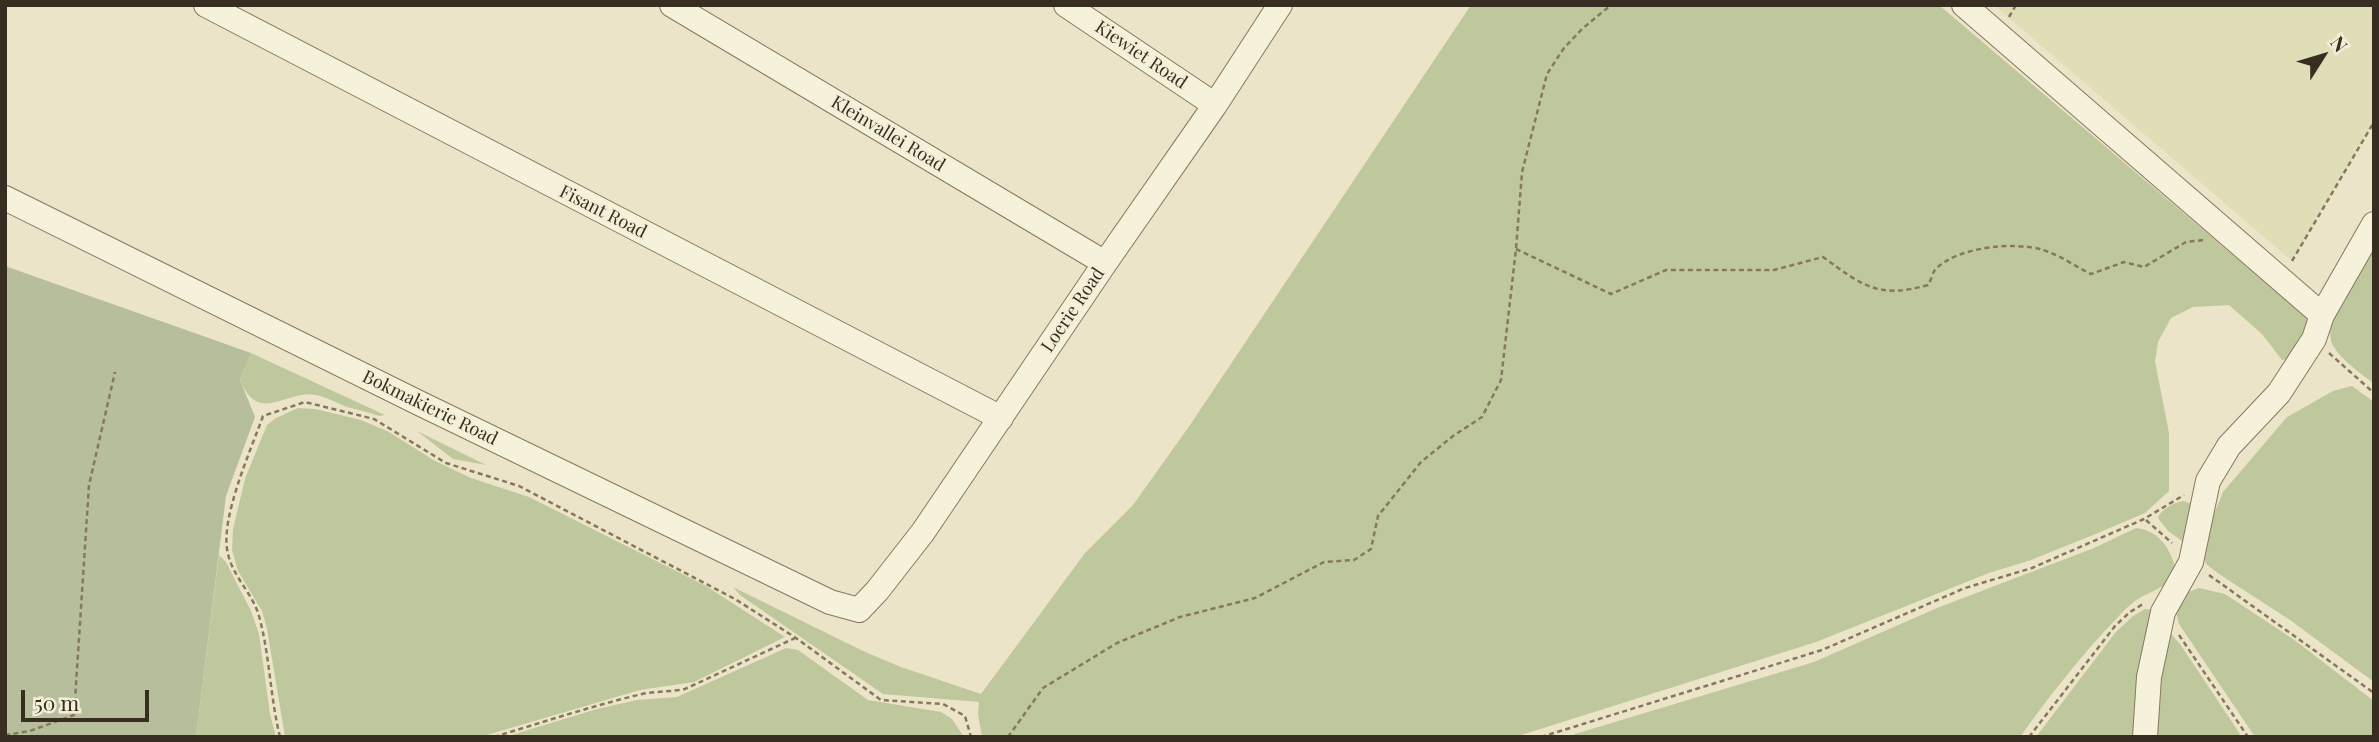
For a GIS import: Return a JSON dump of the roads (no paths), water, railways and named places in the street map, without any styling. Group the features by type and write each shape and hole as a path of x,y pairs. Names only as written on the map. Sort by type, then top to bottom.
{"street":[{"name":"Fisant Road","path":"206,5 1001,418"},
{"name":"Kleinvallei Road","path":"672,5 1104,263"},
{"name":"Kiewiet Road","path":"1066,5 1215,105"},
{"name":"Loerie Road","path":"859,610 877,592 923,531 1104,263 1215,105 1280,5"},
{"path":"1964,5 2322,315"},
{"name":"Bokmakierie Road","path":"5,198 830,602 859,610"},
{"path":"2145,737 2149,677 2163,612 2191,562 2208,481 2228,446 2278,393 2314,339 2322,315 2374,224"}]}
